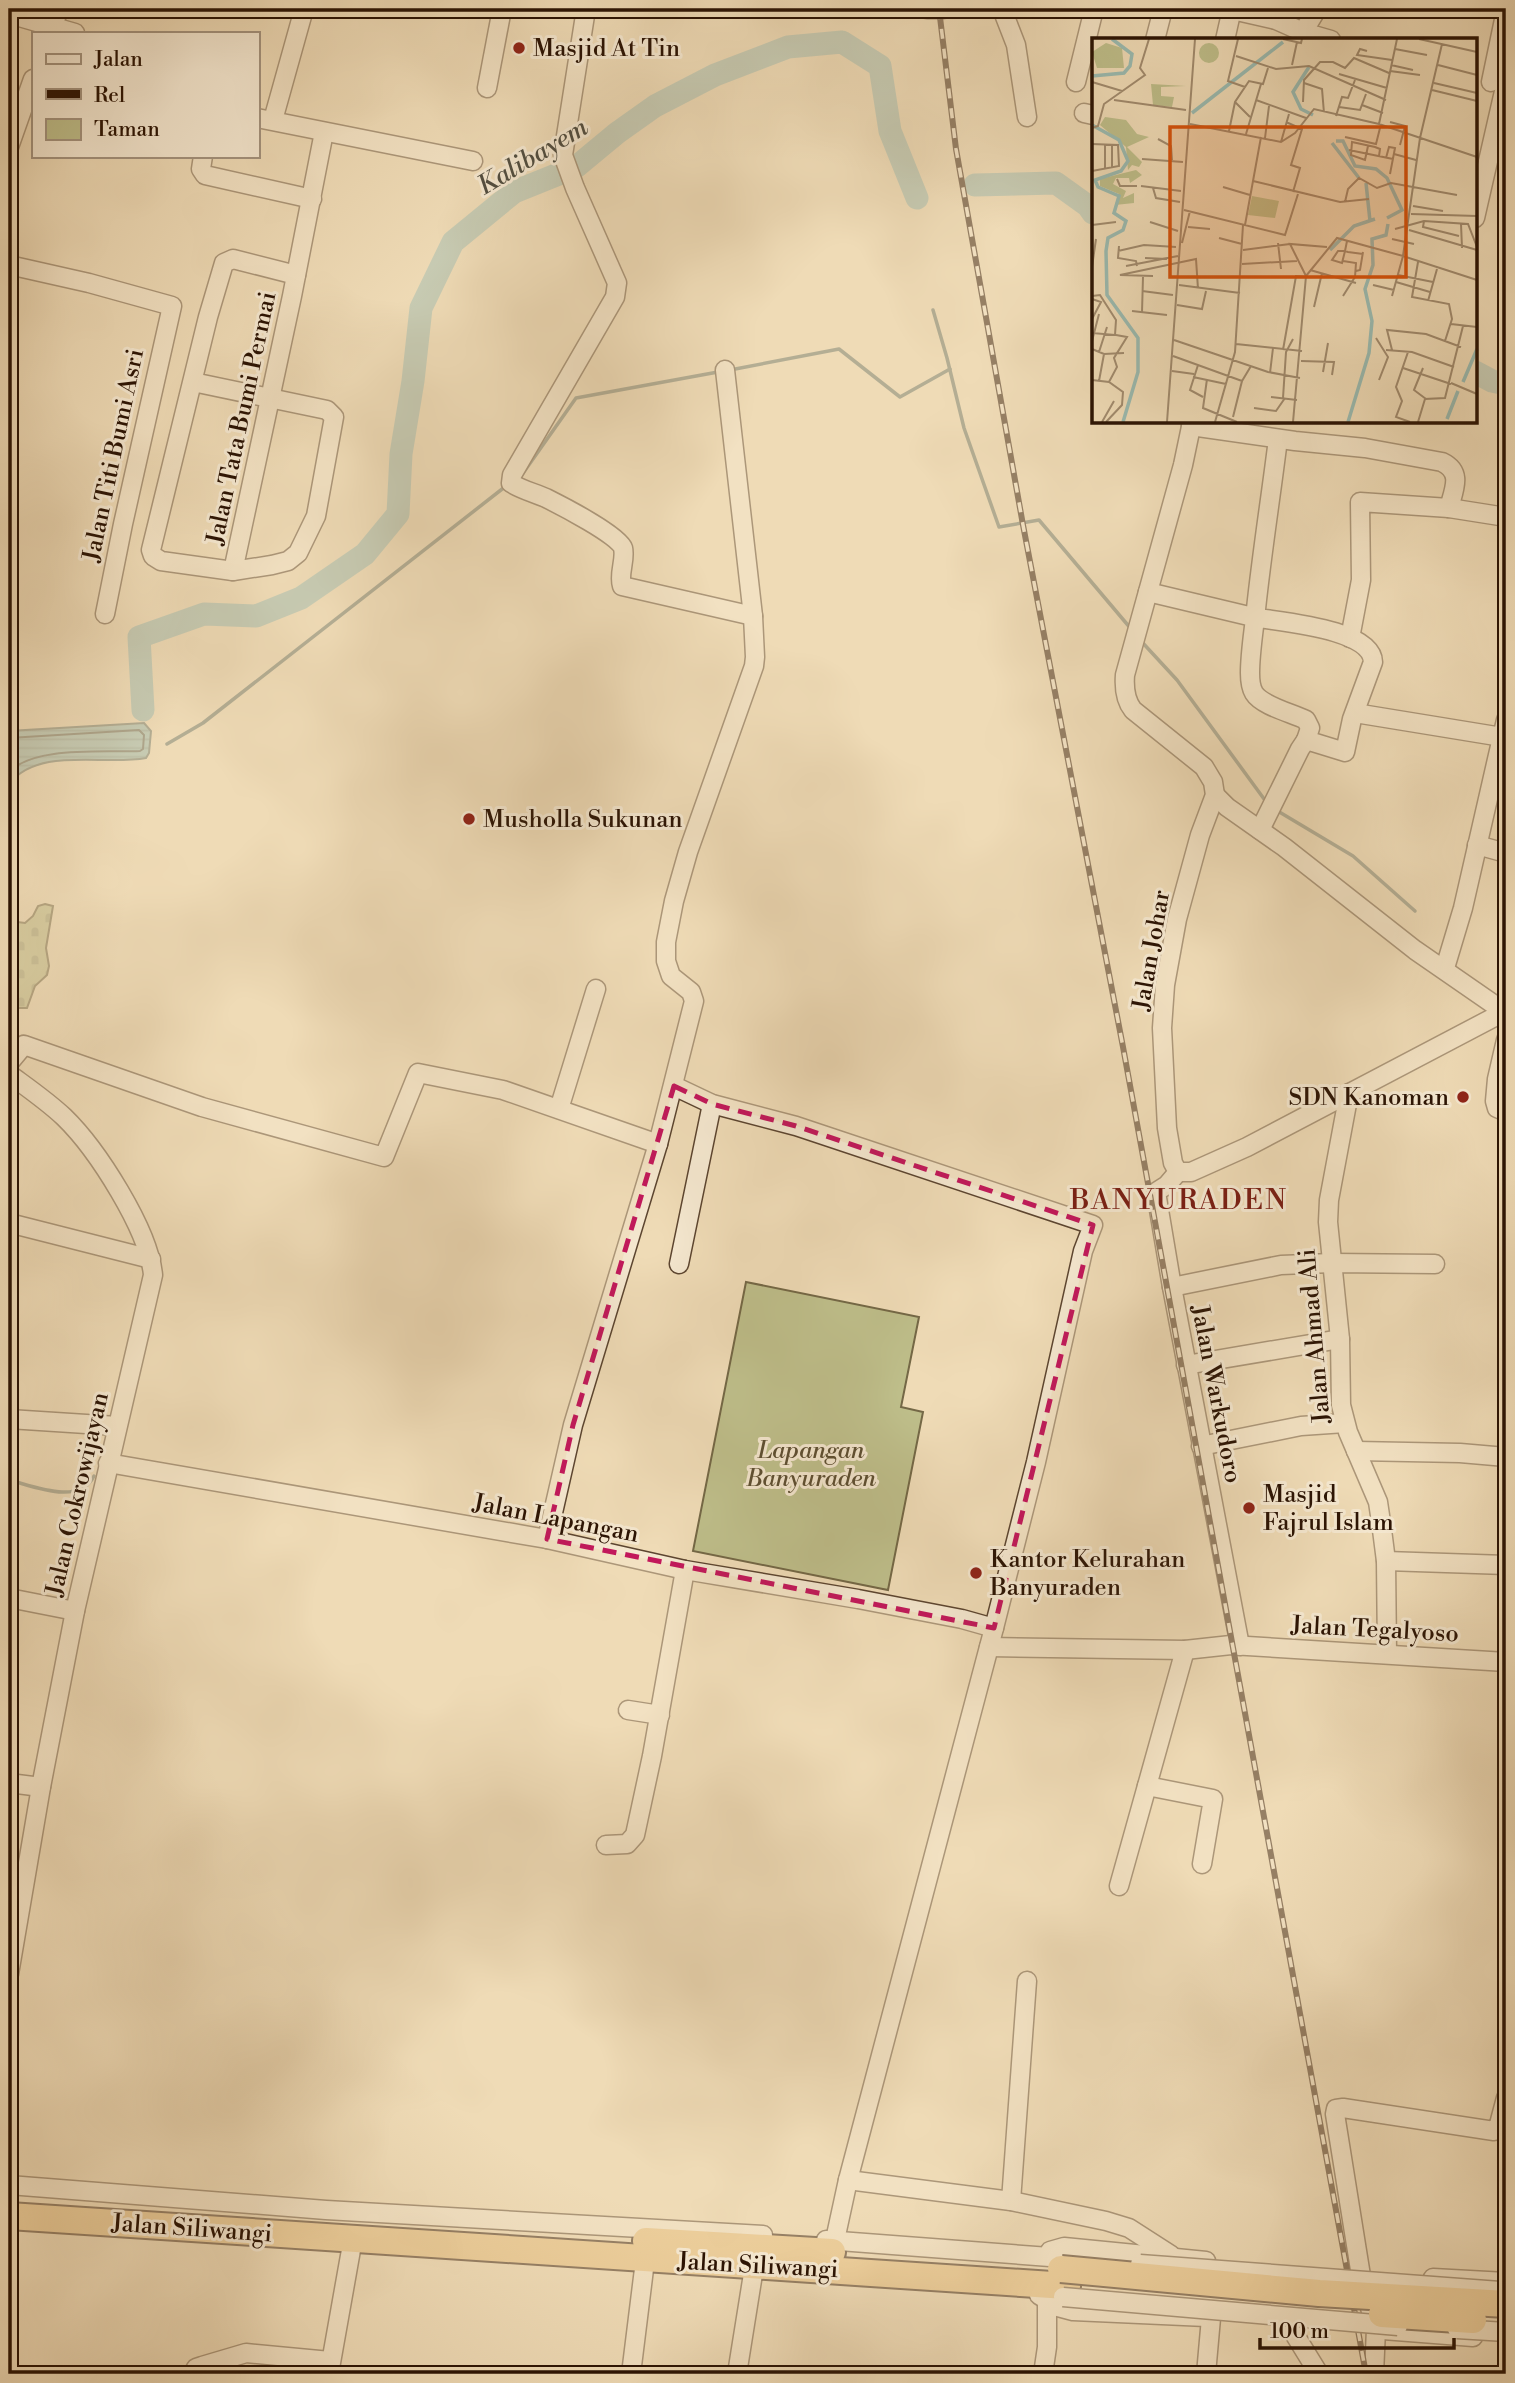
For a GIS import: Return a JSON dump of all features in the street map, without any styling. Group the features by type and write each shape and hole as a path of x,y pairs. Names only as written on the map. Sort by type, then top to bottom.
{"highway":[{"name":"Jalan Siliwangi","path":"9,2203 448,2243 542,2256 1506,2304"},
{"name":"Jalan Siliwangi","path":"9,2216 448,2243 703,2243 1421,2317 1506,2321"}],"street":[{"path":"304,9 265,119 474,161"},
{"path":"487,88 502,9"},
{"path":"586,9 563,155 613,271 618,289 511,481 606,532 621,544 624,550 622,586 753,616"},
{"path":"927,9 941,9"},
{"path":"1002,9 1016,45 1027,117"},
{"path":"1076,82 1094,9"},
{"path":"1156,38 1163,9"},
{"path":"1225,38 1230,9 1276,20 1301,36 1317,9"},
{"path":"1476,211 1506,10"},
{"path":"9,11 54,22 73,32"},
{"path":"9,147 32,82"},
{"name":"Jalan Tata Bumi Permai","path":"233,571 324,132"},
{"path":"203,158 201,169 205,175 312,199"},
{"path":"192,382 327,410 334,417 316,516 299,553 288,561 233,571 161,561 153,556 151,550 192,382 208,317 224,263 233,260 296,275"},
{"name":"Jalan Titi Bumi Asri","path":"9,265 172,306 105,614"},
{"path":"547,1539 573,1425 658,1143 694,1001 691,992 671,976 666,961 666,942 674,901 688,852 754,666 753,616 725,370"},
{"path":"1178,1172 1191,1172 1247,1147 1505,1012 1445,968 1415,950 1227,807 1215,795 1213,782 1204,767 1128,704 1124,687 1125,675 1192,424 1278,439 1365,448 1442,461 1451,467 1455,475 1449,508"},
{"path":"1260,830 1310,729 1306,720 1266,703 1253,692 1250,674 1278,439"},
{"path":"1350,638 1361,580 1360,502 1449,508 1506,517"},
{"path":"1148,592 1255,617 1295,623 1350,638 1368,649 1373,659 1370,675 1354,713 1345,752 1306,740"},
{"path":"1354,713 1504,729 1463,908 1445,968"},
{"name":"Jalan Johar","path":"1178,1172 1173,1163 1167,1128 1162,1028 1165,985 1177,919 1199,835 1215,795"},
{"path":"1477,845 1506,853"},
{"path":"559,1109 596,989"},
{"path":"1506,1040 1495,1092 1497,1108 1506,1112"},
{"path":"9,1063 24,1045 202,1107 384,1157 418,1073 503,1090 658,1143"},
{"name":"Jalan Cokrowijayan","path":"9,1074 48,1102 67,1120 104,1167 146,1243 153,1275 75,1611 9,1974"},
{"path":"674,1086 712,1104 796,1126 1093,1226 1083,1251 1042,1443 848,2180 835,2240"},
{"name":"Jalan Ahmad Ali","path":"1349,1093 1329,1200 1328,1222 1340,1339 1341,1405 1345,1423 1378,1502 1386,1561 1387,1653"},
{"path":"679,1264 712,1104"},
{"name":"Jalan Warkudoro","path":"1178,1172 1167,1185 1156,1192 1240,1646"},
{"path":"9,1223 151,1259"},
{"path":"1172,1287 1281,1265 1435,1264"},
{"path":"1186,1365 1340,1339"},
{"path":"9,1419 117,1426"},
{"path":"1201,1446 1301,1426 1345,1423"},
{"path":"1356,1451 1460,1453 1506,1457"},
{"name":"Jalan Lapangan","path":"108,1463 547,1539 685,1570 858,1599 962,1619 994,1628"},
{"path":"1386,1561 1506,1565"},
{"path":"606,1844 627,1844 635,1835 660,1715 685,1570"},
{"path":"9,1598 75,1611"},
{"name":"Jalan Tegalyoso","path":"989,1647 1185,1650 1240,1646 1506,1662"},
{"path":"1119,1886 1185,1650"},
{"path":"628,1710 660,1715"},
{"path":"9,1783 41,1787"},
{"path":"1147,1786 1213,1799 1202,1864"},
{"path":"1012,2201 1027,1981"},
{"path":"1374,2374 1376,2329 1361,2276 1336,2109 1494,2131 1498,2128 1506,2098"},
{"path":"848,2180 1012,2201 1106,2221 1129,2228 1175,2258"},
{"path":"9,2185 326,2210 835,2240 1055,2280 1324,2322 1506,2332"},
{"path":"9,2229 351,2250 448,2243"},
{"path":"1043,2374 1055,2280 1053,2249 1064,2247 1291,2270 1299,2278 1304,2296 1298,2315 1293,2321 1287,2322 1073,2311 1055,2280"},
{"path":"193,2374 196,2368 202,2365 246,2353 286,2355 329,2368 351,2250"},
{"path":"542,2256 644,2269 753,2274 1506,2291"},
{"path":"631,2374 644,2269"},
{"path":"737,2374 753,2274"},
{"path":"1361,2276 1506,2282"},
{"path":"1206,2374 1211,2318"},
{"path":"1287,2322 1319,2374"},
{"path":"1376,2329 1506,2339"}],"highlighted area":[{"path":"674,1086 712,1104 796,1126 1093,1225 994,1628 547,1539 573,1425"}],"green space":[{"path":"38,906 53,906 46,948 49,966 47,975 35,986 27,1008 17,1008 11,1024 9,921 25,923 33,916"},
{"name":"Lapangan Banyuraden","path":"746,1282 919,1317 901,1407 923,1412 888,1590 693,1551"}],"water":[{"path":"144,723 151,731 146,758 54,761 22,772 9,784 9,731"}],"waterway":[{"name":"Kalibayem","path":"143,710 139,637 204,614 256,616 301,598 365,554 398,514 401,454 421,308 453,242 514,192 576,167 655,106 715,75 788,47 842,42 880,66 890,131 917,198"},
{"name":"Kalibayem","path":"975,185 1056,183 1092,212"},
{"path":"933,310 964,428 999,527 1039,520 1132,630"},
{"path":"730,370 839,349 900,397 950,369"},
{"path":"521,476 576,398 718,372"},
{"name":"Kalibayem","path":"1476,373 1492,381 1506,384"},
{"path":"167,744 203,723 506,486"},
{"path":"1141,641 1177,680 1267,803"},
{"path":"1276,810 1353,856 1415,911"},
{"path":"9,1480 55,1492 67,1492 87,1485 94,1476"}],"railway":[{"path":"939,9 956,149 1023,525 1123,1047 1366,2374"}],"place":[{"name":"Masjid At Tin","path":"519,48"},
{"name":"Musholla Sukunan","path":"469,819"},
{"name":"SDN Kanoman","path":"1463,1097"},
{"name":"Masjid Fajrul Islam","path":"1249,1508"},
{"name":"Kantor Kelurahan Banyuraden","path":"976,1573"}],"district":[{"name":"BANYURADEN","path":"1179,1199"}]}
